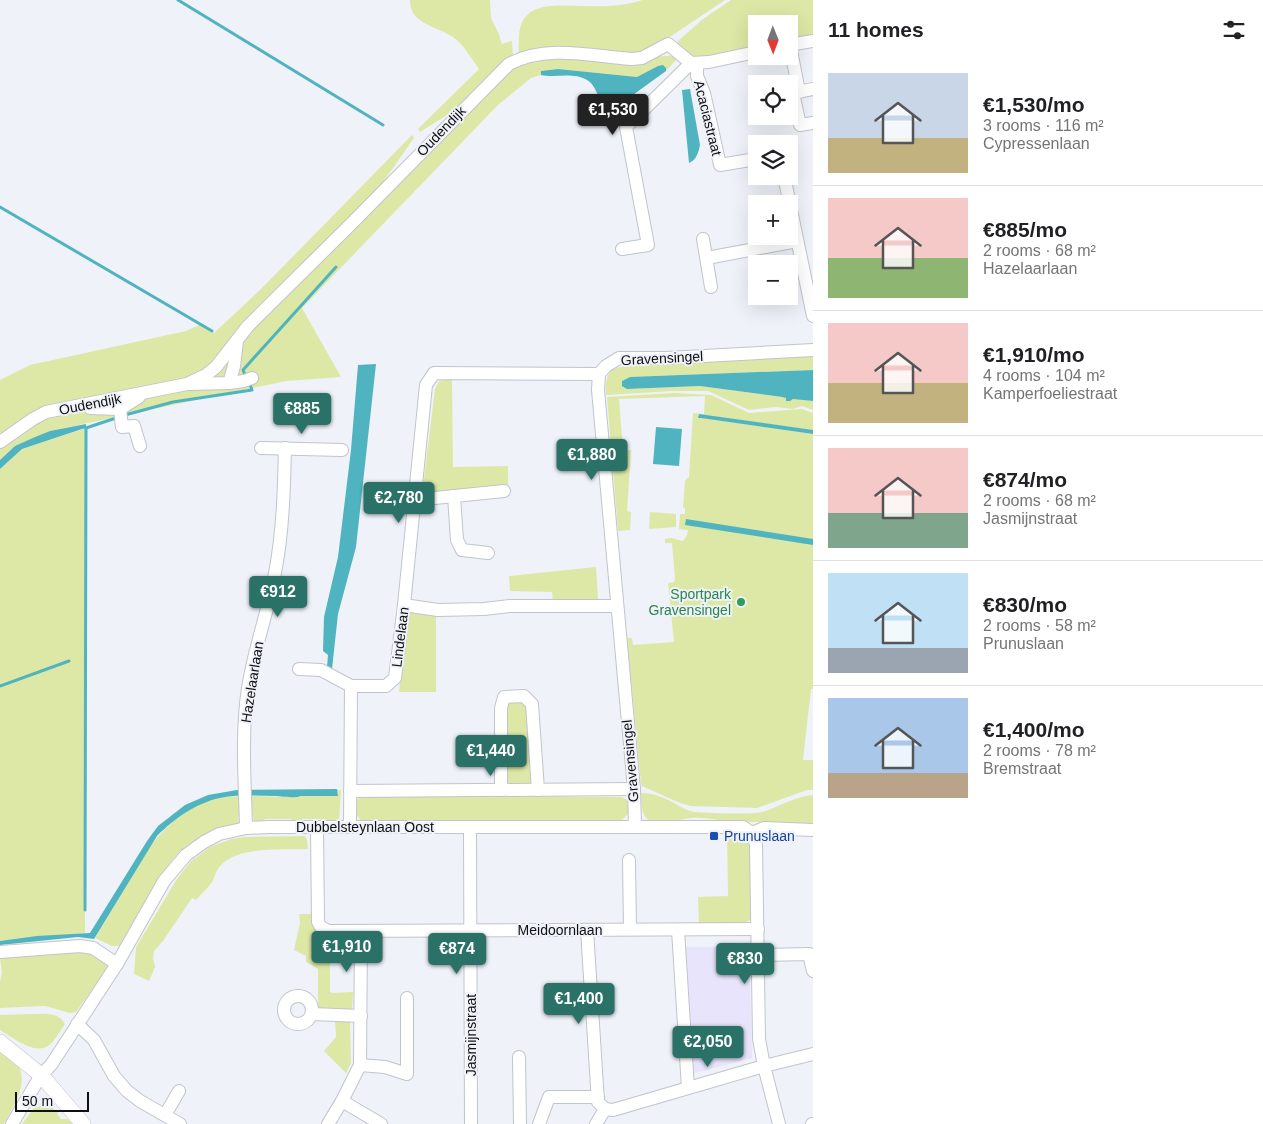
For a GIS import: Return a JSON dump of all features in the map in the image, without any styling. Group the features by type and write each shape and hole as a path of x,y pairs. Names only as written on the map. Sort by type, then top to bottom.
{"main road":[{"path":"0,1042 41,1075 83,1124"}],"street":[{"path":"798,44 813,41"},
{"name":"Oudendijk","path":"187,384 206,375 216,367 261,312 509,64 522,57 547,52 632,59 642,58 668,44 694,63"},
{"path":"622,249 648,245 626,127 694,63 748,53"},
{"name":"Acaciastraat","path":"694,63 704,92 720,166 748,161"},
{"path":"794,65 799,92"},
{"path":"813,89 794,93 800,125 813,123"},
{"path":"703,239 710,287"},
{"path":"707,258 776,245"},
{"path":"798,245 813,316"},
{"path":"229,383 238,339"},
{"name":"Gravensingel","path":"635,827 634,789 598,390 600,374 606,366 619,358 667,358 813,350"},
{"name":"Lindelaan","path":"351,686 386,686 395,678 426,385 434,373 600,374"},
{"name":"Oudendijk","path":"0,442 32,419 46,412 187,384 229,383 248,379"},
{"path":"120,414 145,392"},
{"path":"78,406 120,414"},
{"path":"120,414 122,427 134,426 140,446"},
{"path":"261,448 342,450"},
{"name":"Hazelaarlaan","path":"246,828 244,720 257,644 275,574 279,548 285,448"},
{"path":"415,500 504,491"},
{"path":"454,496 457,540 462,550 488,553"},
{"path":"404,605 438,610 484,610 510,606 618,606"},
{"path":"299,669 321,670 351,686 350,826"},
{"path":"501,790 501,708 504,697 524,696 532,704 538,790"},
{"path":"350,791 634,789"},
{"name":"Dubbelsteynlaan Oost","path":"12,1124 41,1075 51,1064 117,964 164,881 176,865 204,842 230,831 246,828 350,826 742,827 752,833 764,828 813,830"},
{"name":"Meidoornlaan","path":"317,827 318,922 321,927 328,931 758,929"},
{"name":"Jasmijnstraat","path":"470,827 471,1124"},
{"path":"752,833 756,844 759,1039 779,1124"},
{"path":"628,860 630,929"},
{"path":"587,930 598,1102 605,1109 613,1110 764,1066 813,1054"},
{"path":"678,930 688,1088"},
{"path":"328,1124 360,1065 361,931"},
{"path":"0,952 80,946 92,948 117,964"},
{"path":"758,955 811,953 813,971"},
{"path":"360,1065 385,1067 406,1074 407,998"},
{"path":"312,1014 361,1016"},
{"path":"77,1024 94,1040 114,1076 127,1091 140,1101 180,1124"},
{"path":"519,1057 520,1124"},
{"path":"165,1115 179,1091"},
{"path":"538,1124 549,1097 598,1097"},
{"path":"342,1101 381,1124"},
{"path":"596,1124 605,1109"}],"shaded area":[{"path":"684,947 749,947 752,1058 691,1074"}],"green space":[{"path":"410,0 490,0 491,18 502,44 512,41 513,57 463,105 420,132 418,129 479,69 457,40 419,20 411,8"},
{"path":"643,0 725,0 655,47 636,55 519,55 519,35 522,24 534,10 553,6 614,6"},
{"path":"731,0 813,0 813,37 798,40 798,15 748,15 748,49 695,59 678,44 678,41 703,19"},
{"path":"679,57 666,71 666,68 637,77 558,69 541,71 541,75 531,78 498,105 302,308 341,377 286,381 50,431 15,446 0,460 0,448 12,434 50,416 195,384 248,334 509,68 533,59"},
{"path":"412,135 414,138 374,195 216,361 186,378 39,412 18,421 2,434 0,432 0,380 30,365 186,331 199,325 214,333 262,288"},
{"path":"813,356 813,370 630,377 622,381 627,389 700,386 813,401 813,410 802,406 793,409 776,407 749,410 708,391 606,395 606,383 609,374 616,368 628,366 628,363"},
{"path":"452,380 453,467 508,466 508,485 422,495 435,389 439,381"},
{"name":"Sportpark Gravensingel","path":"675,393 711,395 749,413 802,409 813,413 813,430 698,414 703,418 813,434 813,689 811,689 803,760 813,760 813,790 807,790 757,808 691,806 642,786 641,783 627,638 632,638 633,645 674,642 668,583 674,582 675,578 672,543 665,543 665,539 672,538 683,541 687,535 688,530 679,529 680,514 685,514 685,508 683,508 685,481 689,477 693,413 704,414 705,396 619,399 623,450 631,450 627,511 631,512 630,530 618,531 607,397"},
{"path":"86,428 85,933 0,941 0,469 22,449"},
{"path":"650,512 676,514 676,527 649,529"},
{"path":"596,567 598,599 553,602 552,592 510,591 509,576"},
{"path":"408,610 436,612 436,692 399,692"},
{"path":"518,700 527,704 533,786 505,786 504,703"},
{"path":"337,790 341,790 339,822 323,822 320,819 302,819 300,822 294,822 291,819 265,819 263,822 254,823 253,815 250,816 249,796 295,798 300,796 338,796"},
{"path":"641,793 662,797 684,809 692,811 729,814 762,812 793,800 813,795 813,824 696,818 653,822 644,815"},
{"path":"240,796 242,816 238,817 239,824 198,838 177,854 159,878 120,946 112,946 95,938 148,850 170,824 198,805 223,797"},
{"path":"361,796 622,797 629,801 629,813 622,820 611,821 362,822 356,814 355,802"},
{"path":"727,831 744,832 750,838 752,919 734,925 699,924 698,897 728,896"},
{"path":"305,836 308,849 274,849 250,852 229,859 221,865 210,885 196,900 192,898 154,951 155,967 149,981 134,974 136,947 177,879 190,862 210,847 231,839"},
{"path":"299,914 313,914 317,932 319,934 330,934 330,991 332,993 353,992 352,1011 318,1010 318,969 306,962 306,956 294,950 300,923"},
{"path":"74,951 88,953 97,957 108,967 76,1012 70,1013 45,1006 0,1008 2,972 0,958"},
{"path":"45,1014 58,1017 65,1024 48,1046 42,1048 30,1047 0,1030 0,1015"},
{"path":"335,1021 350,1021 351,1063 346,1073 324,1051 336,1037"},
{"path":"0,1049 16,1064 22,1076 18,1098 4,1124 0,1124"},
{"path":"48,1104 58,1113 61,1119 67,1119 73,1124 22,1124 34,1108"}],"water":[{"path":"663,65 666,71 619,105 605,103 598,96 591,83 582,78 576,76 541,75 541,71 558,69 637,77"},
{"path":"690,89 700,145 695,158 689,163 682,90"},
{"path":"376,364 356,547 338,614 332,669 327,667 328,655 323,651 324,617 338,557 351,450 358,365"},
{"path":"813,370 813,401 793,399 786,401 786,398 782,397 700,386 627,389 622,386 622,381 630,377"},
{"path":"699,414 813,430 813,434 698,418"},
{"path":"86,424 86,428 22,449 0,469 0,460 15,446 50,431"},
{"path":"656,427 682,429 679,466 653,464"},
{"path":"686,519 813,539 813,545 685,525"},
{"path":"337,789 338,796 241,796 220,798 202,804 178,818 157,836 94,939 78,937 0,945 0,941 37,936 90,933 158,826 185,805 208,795 237,790"}],"waterway":[{"path":"178,0 383,125"},
{"path":"0,207 212,331"},
{"path":"246,377 243,370 336,267"},
{"path":"125,415 173,402 252,390 249,382"},
{"path":"85,910 86,428 119,417"},
{"path":"0,686 69,661"}],"place":[{"name":"Sportpark Gravensingel","path":"741,602"},
{"name":"Prunuslaan","path":"714,836"}]}
